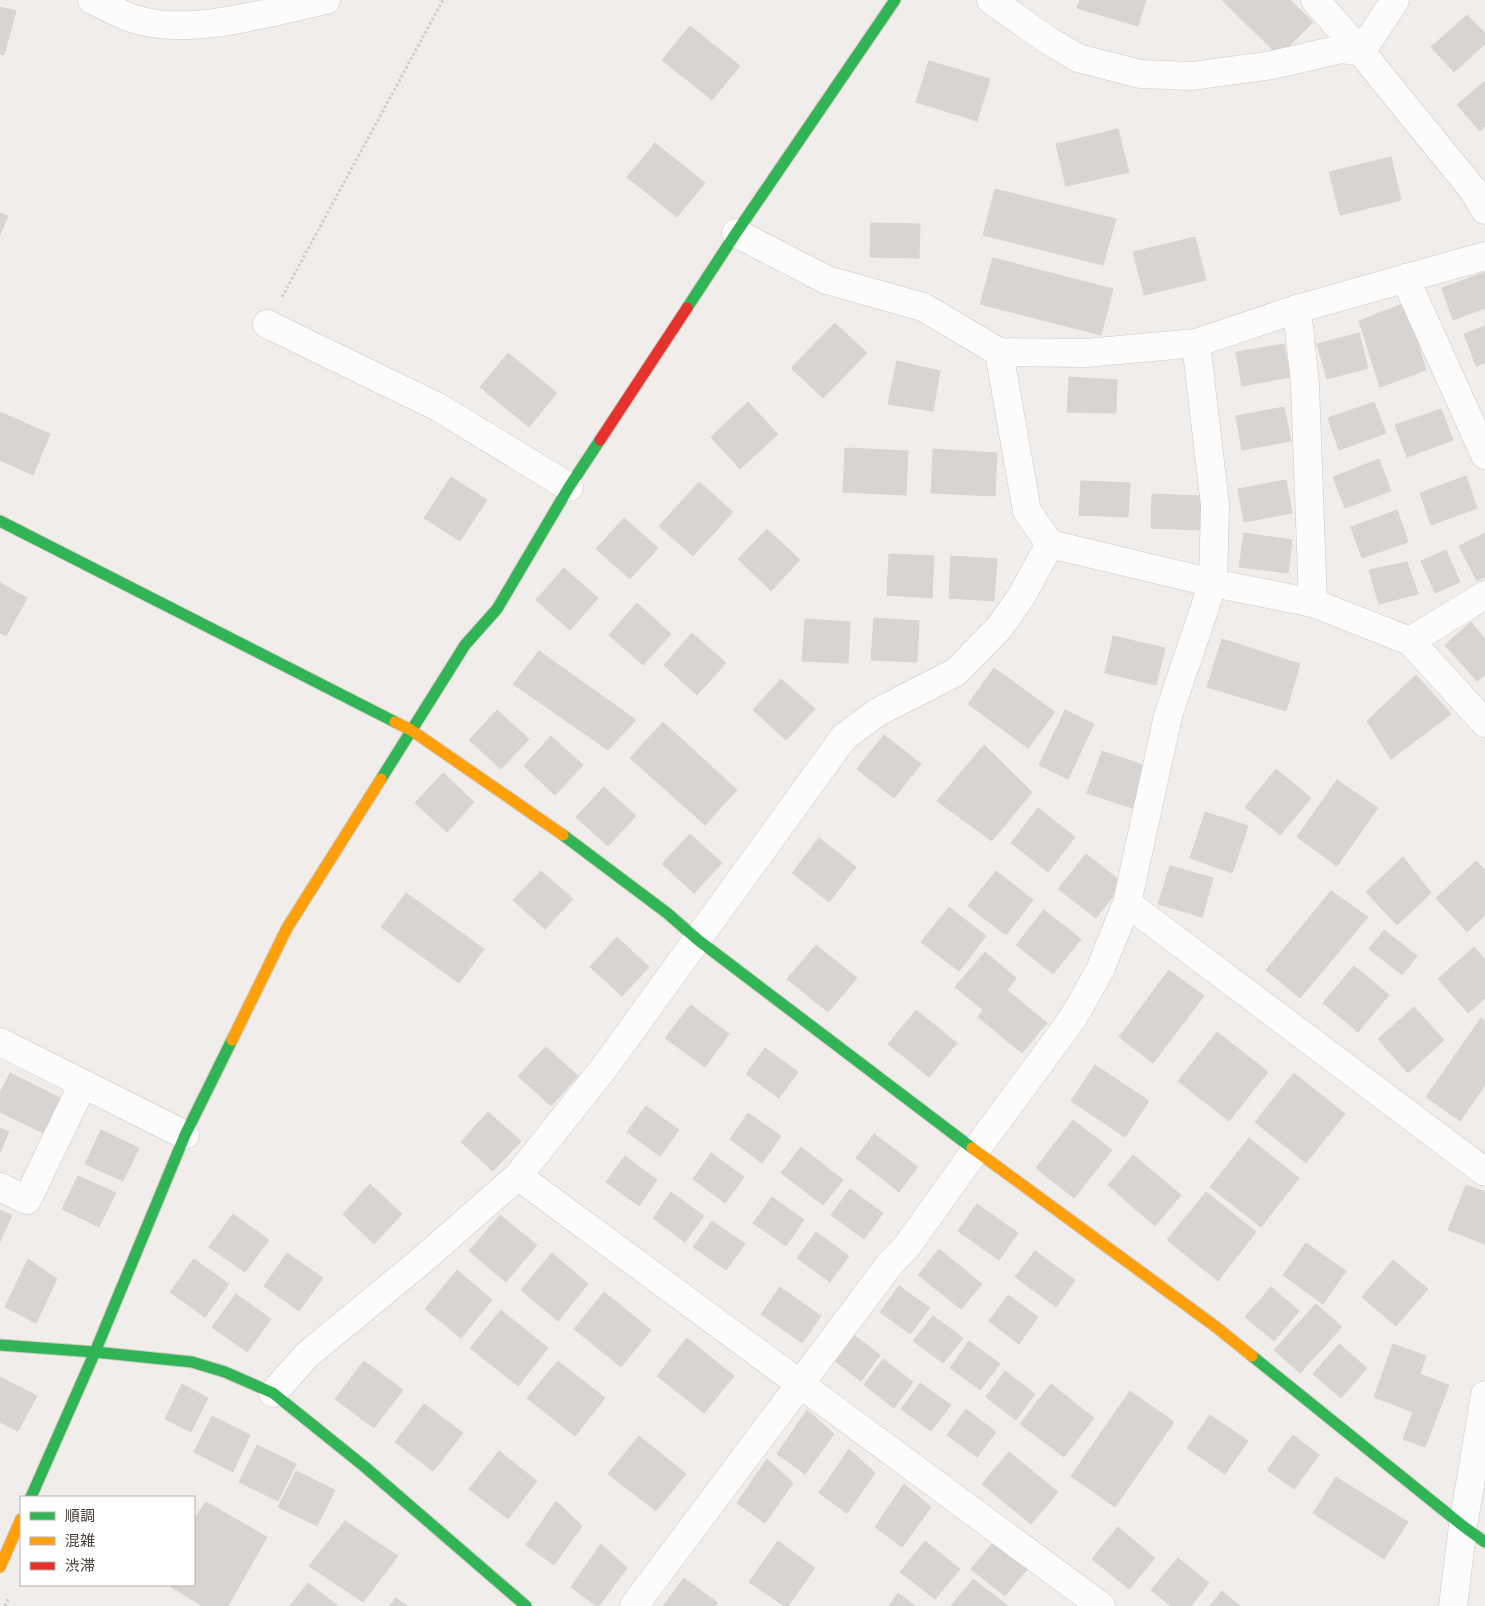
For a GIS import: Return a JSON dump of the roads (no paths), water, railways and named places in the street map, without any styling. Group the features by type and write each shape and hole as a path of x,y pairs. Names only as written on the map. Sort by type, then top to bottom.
{"street":[{"path":"92,0 134,18 158,24 181,26 230,20 326,0"},
{"path":"31,1496 95,1352 185,1136 288,928 465,645 497,609 569,487 736,233 895,0"},
{"path":"991,0 1046,39 1078,58 1140,74 1192,76 1272,65 1341,49 1361,52"},
{"path":"1315,0 1361,52 1474,191 1485,210"},
{"path":"1361,52 1395,0"},
{"path":"736,233 827,280 923,307 999,352 1086,353 1196,343 1297,309 1485,256"},
{"path":"1406,278 1485,455"},
{"path":"1297,309 1304,384 1313,603"},
{"path":"267,324 438,407 569,487"},
{"path":"634,1606 802,1384 889,1265 908,1246 1073,1018 1100,970 1127,903 1168,716 1213,583 1216,505 1196,343"},
{"path":"999,352 1027,511 1050,544 1213,583 1313,603 1410,641 1485,723"},
{"path":"0,521 411,730 549,825 667,913 698,940 975,1151 1216,1327 1485,1542"},
{"path":"273,1393 307,1355 421,1261 518,1176 604,1068 844,737 878,712 956,672 999,628 1022,597 1050,544"},
{"path":"1410,641 1485,595"},
{"path":"1127,903 1485,1172"},
{"path":"0,1042 185,1136"},
{"path":"0,1187 26,1200 83,1084"},
{"path":"518,1176 1101,1606"},
{"path":"0,1345 192,1362 225,1372 273,1393 365,1467 526,1606"},
{"path":"1453,1606 1463,1526 1485,1395"},
{"path":"0,1567 20,1520"}]}
